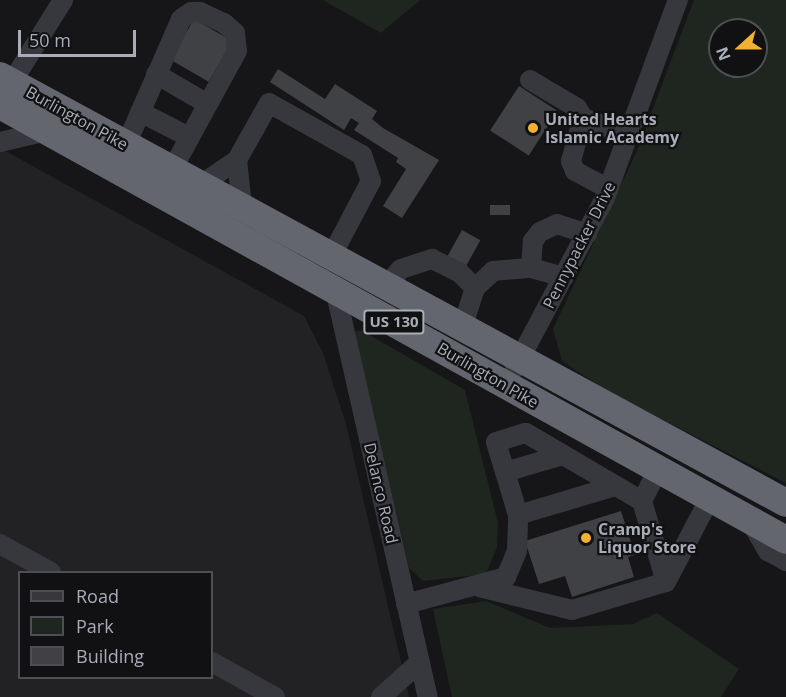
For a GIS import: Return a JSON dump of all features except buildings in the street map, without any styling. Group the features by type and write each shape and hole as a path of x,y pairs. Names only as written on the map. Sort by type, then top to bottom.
{"highway":[{"name":"Burlington Pike","path":"4,88 47,131 786,540"},
{"name":"Burlington Pike","path":"4,88 173,168 786,504"}],"street":[{"path":"4,88 63,0"},
{"name":"Pennypacker Drive","path":"506,383 609,189 678,0"},
{"path":"126,145 181,19 191,12 224,23 235,33 237,51 203,109 173,168"},
{"path":"156,74 203,109"},
{"path":"530,80 570,102 583,118 628,135"},
{"path":"202,184 237,160 269,103 362,155 370,172 371,181 332,255"},
{"path":"140,112 189,137"},
{"path":"583,118 571,161 574,171 609,189"},
{"path":"0,142 47,131"},
{"path":"237,160 242,206"},
{"path":"531,268 533,241 540,231 557,224 587,234"},
{"path":"387,285 401,269 432,259 459,272 475,288"},
{"path":"462,326 475,288 493,271 531,268 564,277"},
{"name":"Delanco Road","path":"335,289 428,697"},
{"path":"539,440 554,413"},
{"path":"406,604 479,587 506,577 517,551 518,515 496,442 526,433 642,501"},
{"path":"505,472 563,455"},
{"path":"658,470 642,501 666,582"},
{"path":"518,515 615,486"},
{"path":"479,587 572,610 666,582 710,498"},
{"path":"749,520 768,551 786,561"},
{"path":"0,544 47,571"},
{"path":"381,697 420,662"},
{"path":"213,663 275,697"}],"shaded area":[{"path":"0,148 304,316 323,353 346,424 409,697 0,697"}],"green space":[{"path":"323,0 420,0 381,33"},
{"path":"694,0 786,0 786,483 607,391 562,361 553,329 636,153"},
{"path":"361,330 465,390 498,523 497,547 486,574 423,581 409,568 354,332"},
{"path":"486,601 550,628 633,624 657,613 739,669 721,697 452,697 433,609"}],"place":[{"name":"United Hearts Islamic Academy","path":"533,128"},
{"name":"Cramp's Liquor Store","path":"586,538"}]}
